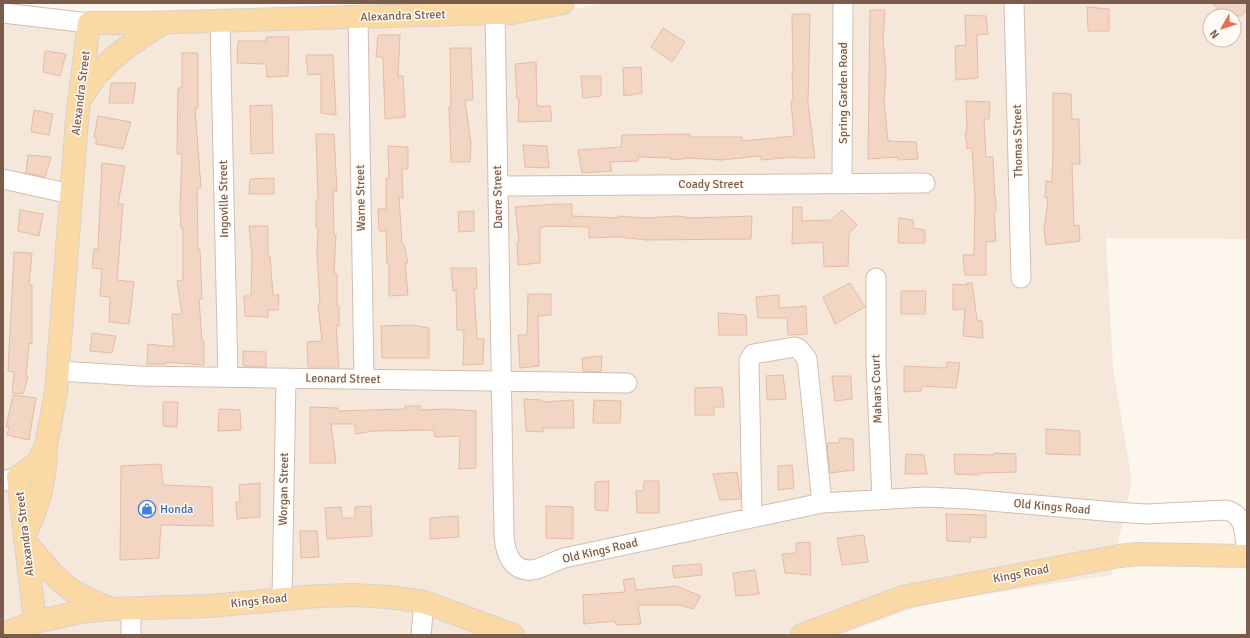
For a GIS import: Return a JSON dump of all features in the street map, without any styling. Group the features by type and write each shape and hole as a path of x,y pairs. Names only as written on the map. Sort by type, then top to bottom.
{"main road":[{"name":"Alexandra Street","path":"35,622 25,538 10,479 38,462 46,446 59,371 71,194 89,23 164,23 495,14 517,12 563,3"},
{"path":"80,100 92,80 108,62 136,40 164,23"},
{"path":"46,446 45,477 25,538 47,567 67,586 80,595 110,609"},
{"name":"Kings Road","path":"802,635 903,596 1119,556 1137,554 1247,556"},
{"name":"Kings Road","path":"3,634 35,622 80,612 131,608 210,606 318,596 353,595 389,597 424,602 513,635"}],"street":[{"name":"Spring Garden Road","path":"842,183 843,3"},
{"name":"Thomas Street","path":"1014,3 1021,278"},
{"path":"3,13 89,23"},
{"name":"Dacre Street","path":"495,14 501,381"},
{"name":"Warne Street","path":"358,17 364,379"},
{"name":"Ingoville Street","path":"220,21 228,377"},
{"path":"3,179 71,194"},
{"name":"Coady Street","path":"498,186 925,183"},
{"name":"Mahars Court","path":"876,278 876,363 882,500"},
{"path":"752,518 749,361 753,354 762,351 795,347 799,349 807,359 822,503"},
{"name":"Leonard Street","path":"59,371 122,376 627,383"},
{"name":"Worgan Street","path":"282,599 286,378"},
{"name":"Old Kings Road","path":"501,381 504,548 509,558 518,566 525,569 537,569 564,558 822,503 926,497 968,499 1146,514 1223,509 1235,513 1241,520 1247,556"},
{"path":"421,635 424,602"},
{"path":"131,608 131,635"}],"shaded area":[{"path":"605,3 1247,3 1247,239 1106,238 1113,367 1132,480 1111,575 929,603 838,635 3,635 3,21 492,24"}],"building":[{"path":"1212,3 1247,3 1247,10 1242,15 1242,8 1217,8"},
{"path":"1087,7 1109,9 1109,31 1088,31"},
{"path":"870,10 885,10 883,39 886,72 884,100 888,141 916,142 918,159 898,160 898,157 868,159"},
{"path":"792,14 810,14 808,104 815,158 794,157 761,160 760,156 721,160 690,158 671,160 671,158 638,157 638,161 610,162 612,171 582,173 578,150 621,147 622,135 690,134 690,137 742,137 742,141 794,136 791,101 793,101"},
{"path":"965,15 986,16 988,34 977,35 978,78 956,80 955,46 966,45"},
{"path":"663,28 685,42 672,62 651,47"},
{"path":"378,35 400,35 398,76 403,76 405,117 385,119 383,57 376,57"},
{"path":"266,37 289,37 288,76 267,77 266,64 237,63 238,41 266,41"},
{"path":"450,48 471,48 473,100 465,100 471,144 470,162 451,162 449,107 451,107"},
{"path":"45,51 66,54 60,76 43,72"},
{"path":"182,53 198,53 198,108 195,108 201,188 197,188 198,249 200,249 202,299 199,299 202,341 204,341 204,365 166,362 166,364 147,364 148,344 174,347 172,314 182,314 177,281 183,280 183,228 181,228 180,207 182,154 177,154 178,88 182,88"},
{"path":"306,55 333,55 336,115 321,113 321,74 308,75"},
{"path":"536,62 537,106 550,106 552,121 518,122 519,99 517,99 515,64"},
{"path":"641,67 642,93 624,96 623,68"},
{"path":"581,76 601,76 601,96 583,98"},
{"path":"111,83 136,83 133,103 109,103"},
{"path":"1053,93 1071,94 1072,119 1079,119 1080,164 1072,164 1074,226 1079,225 1080,241 1046,245 1044,231 1048,198 1045,198 1046,181 1052,182"},
{"path":"966,101 990,102 989,119 984,119 986,157 993,157 996,199 996,212 994,213 996,241 986,242 986,275 965,275 963,255 974,255 975,200 972,148 967,149 965,132 967,132"},
{"path":"272,105 273,153 251,154 250,106"},
{"path":"34,110 53,114 49,135 31,132"},
{"path":"98,116 131,122 123,149 96,144 96,138 94,137"},
{"path":"316,134 334,134 337,191 333,191 334,235 336,235 334,273 337,274 337,306 339,306 339,326 336,326 339,367 308,367 307,342 322,341 318,305 320,305 317,254 318,228 316,228 316,201 318,201"},
{"path":"523,145 547,146 549,168 525,167"},
{"path":"388,146 408,147 408,169 402,169 403,198 399,198 402,244 404,244 408,263 405,263 408,295 389,296 389,264 387,264 386,231 379,231 378,209 386,209 386,178 389,178"},
{"path":"28,155 51,157 45,177 26,173"},
{"path":"102,163 125,166 118,204 123,204 117,280 134,282 129,324 109,322 110,297 100,296 102,269 92,268 94,249 98,249"},
{"path":"274,178 274,194 249,194 250,179"},
{"path":"572,204 572,216 618,218 618,216 646,218 675,216 694,218 752,216 751,239 647,240 618,237 589,238 589,227 547,226 540,228 540,263 518,265 517,242 519,242 515,207"},
{"path":"793,207 802,207 802,221 831,220 842,210 857,225 849,234 848,266 824,267 823,242 792,244"},
{"path":"20,210 43,214 39,236 18,231"},
{"path":"474,211 474,231 459,232 458,212"},
{"path":"899,218 913,220 913,228 925,230 925,243 898,243"},
{"path":"249,226 268,226 268,256 270,256 273,295 279,295 278,310 268,310 268,317 245,316 244,296 251,296 252,257"},
{"path":"14,252 32,253 29,285 32,285 32,344 29,343 26,377 28,377 23,394 12,393 14,372 8,371"},
{"path":"451,268 476,268 477,289 474,289 477,339 484,339 483,364 463,365 464,330 457,330 456,290 453,291"},
{"path":"850,283 865,307 835,324 823,297"},
{"path":"967,283 972,283 977,320 982,321 983,338 963,336 965,309 953,310 953,284 967,285"},
{"path":"901,291 926,291 925,314 901,314"},
{"path":"528,294 551,294 551,315 538,316 539,366 520,368 518,335 527,335"},
{"path":"779,295 779,308 806,306 807,334 788,335 787,318 758,318 756,297"},
{"path":"718,313 746,315 747,335 719,335"},
{"path":"412,325 429,328 429,358 382,358 381,326"},
{"path":"92,333 116,336 112,353 90,351"},
{"path":"243,351 266,352 266,367 243,366"},
{"path":"602,356 601,372 583,371 582,358"},
{"path":"947,362 960,363 956,388 922,386 921,391 904,392 904,366 946,368"},
{"path":"783,375 786,399 767,400 766,376"},
{"path":"832,376 851,376 852,399 835,401"},
{"path":"722,387 724,407 714,407 714,415 695,415 695,388"},
{"path":"13,395 36,398 29,440 7,435 9,427 6,427"},
{"path":"524,399 542,400 542,402 573,400 574,428 543,428 543,432 526,431"},
{"path":"594,400 621,401 620,423 593,423"},
{"path":"163,402 178,402 177,427 163,426"},
{"path":"405,406 421,406 421,410 448,409 476,411 476,468 459,469 460,437 458,436 435,437 434,430 374,431 355,434 355,424 331,424 336,463 310,463 310,407 338,408 338,411 405,409"},
{"path":"219,409 240,410 241,430 218,431"},
{"path":"1046,429 1080,431 1080,455 1046,454"},
{"path":"840,438 853,439 854,470 830,473 827,443 839,443"},
{"path":"994,453 1016,454 1016,472 979,473 979,475 955,474 954,454 994,455"},
{"path":"906,454 924,455 927,474 905,474"},
{"path":"161,464 163,485 212,487 213,526 161,525 159,558 120,560 121,466"},
{"path":"792,465 794,488 778,490 778,466"},
{"path":"737,472 741,499 720,500 713,474"},
{"path":"609,481 608,511 595,510 595,482"},
{"path":"644,481 659,481 659,513 637,513 636,491 643,491"},
{"path":"260,483 260,517 237,519 236,502 240,502 239,485"},
{"path":"371,506 372,536 327,539 325,508 341,507 342,518 355,518 355,507"},
{"path":"546,506 573,507 573,539 546,538"},
{"path":"946,514 986,515 986,538 971,537 970,542 947,541"},
{"path":"458,516 459,537 430,539 430,518"},
{"path":"300,531 317,531 319,557 301,558"},
{"path":"864,535 868,562 842,565 837,538"},
{"path":"810,542 811,575 785,573 782,554 796,553 796,543"},
{"path":"701,564 702,575 674,578 672,566"},
{"path":"755,570 759,594 736,596 733,573"},
{"path":"634,578 636,590 676,586 701,596 693,609 680,605 638,605 641,624 616,625 615,621 584,624 583,595 625,592 623,580"}],"place":[{"name":"Honda","path":"147,509"}]}
